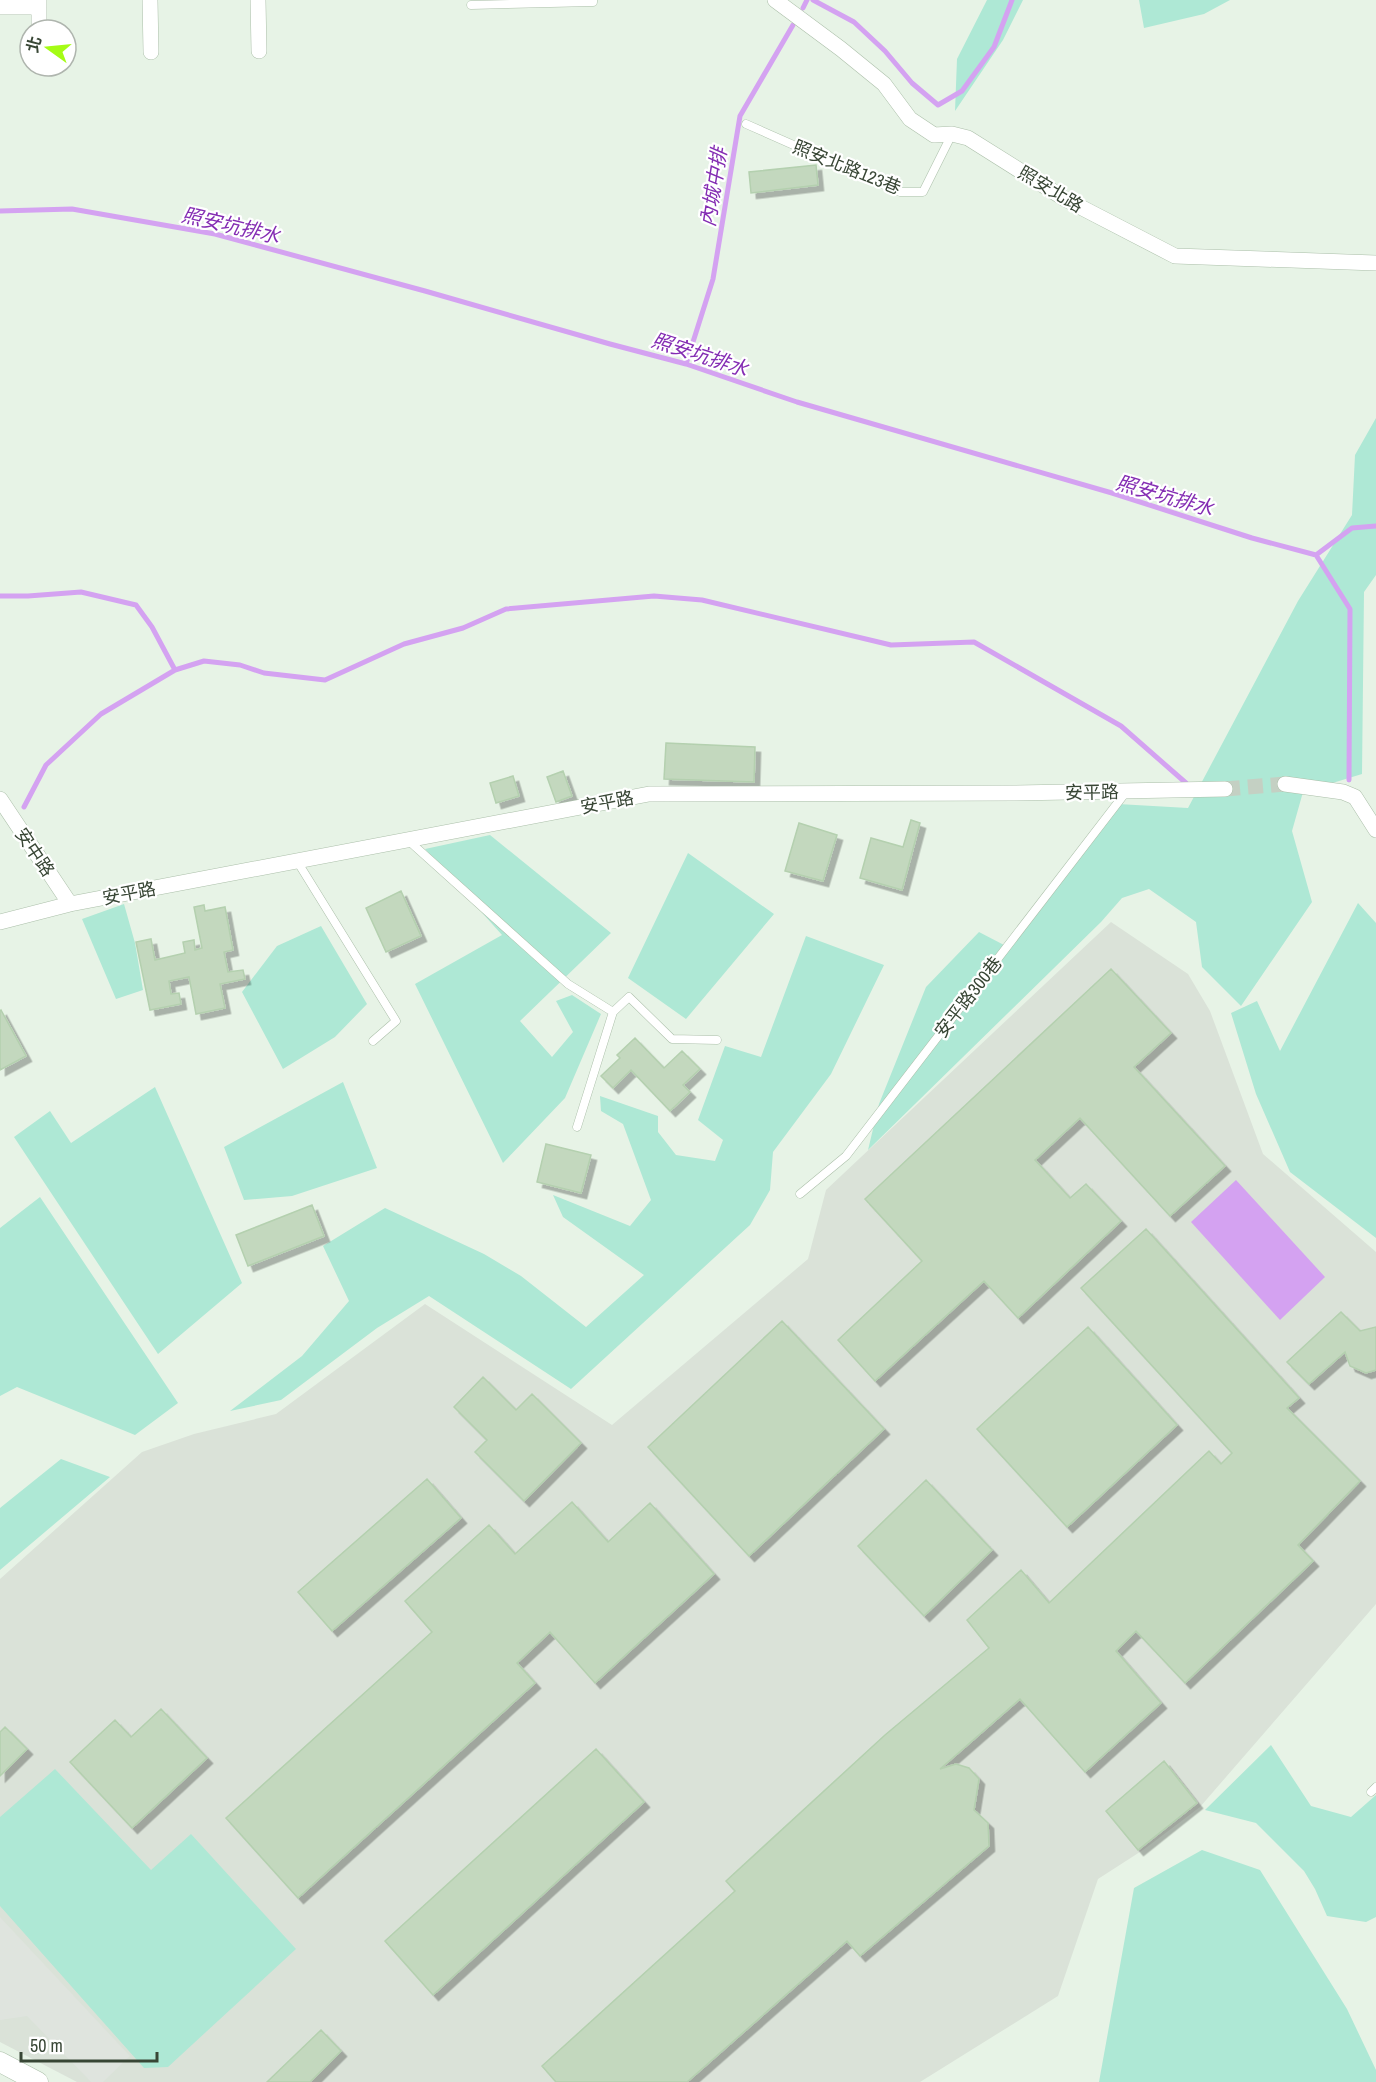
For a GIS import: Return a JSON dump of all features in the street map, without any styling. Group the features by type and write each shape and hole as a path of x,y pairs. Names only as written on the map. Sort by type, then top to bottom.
{"street":[{"path":"150,0 151,52"},
{"path":"258,0 259,51"},
{"name":"照安北路","path":"775,0 884,84 910,119 934,135 952,134 968,138 1065,199 1175,256 1376,263"},
{"path":"0,7 39,3"},
{"path":"1285,784 1355,796 1376,830"},
{"name":"安平路","path":"0,922 70,904 649,794 1126,792 1225,789"},
{"name":"安中路","path":"0,799 70,904"},
{"path":"0,2062 38,2082"}],"lane":[{"path":"471,5 593,2 593,0"},
{"name":"照安北路123巷","path":"746,124 900,192 923,192 952,134"},
{"name":"安平路300巷","path":"800,1194 846,1156 1126,792"},
{"path":"408,840 568,984 613,1012"},
{"path":"297,861 396,1021 373,1041"},
{"path":"577,1127 613,1012 629,997 672,1039 717,1040"}],"shaded area":[{"path":"987,0 1023,0 1003,40 955,111 957,59"},
{"path":"1139,0 1230,0 1204,14 1144,28"},
{"path":"1376,418 1376,575 1364,592 1362,774 1303,792 1292,831 1312,902 1241,1006 1202,967 1196,922 1149,889 1122,898 1101,922 868,1150 879,1104 926,987 979,932 1004,945 1118,804 1188,808 1298,601 1352,515 1355,455"},
{"path":"490,835 611,933 520,1021 552,1057 573,1032 556,1001 572,995 601,1014 565,1098 503,1163 415,984 502,935 425,849"},
{"path":"688,853 774,914 686,1019 628,978"},
{"path":"1358,903 1376,923 1376,1238 1290,1172 1256,1094 1231,1013 1257,1001 1280,1051"},
{"path":"124,904 135,943 143,990 116,999 82,919"},
{"path":"1111,922 1188,974 1210,1011 1263,1154 1376,1252 1376,1604 1200,1807 1143,1850 1098,1879 1058,1996 920,2082 77,2082 0,2042 0,1579 142,1452 194,1434 276,1414 425,1304 612,1425 808,1259 826,1190"},
{"path":"321,926 367,1004 335,1037 283,1069 242,992 277,946"},
{"path":"806,936 884,965 831,1074 773,1152 770,1190 750,1225 571,1389 429,1296 377,1328 281,1400 230,1411 302,1356 349,1301 323,1246 385,1208 484,1254 521,1276 586,1327 644,1275 563,1217 553,1195 630,1226 651,1200 623,1124 601,1111 600,1096 658,1116 658,1132 676,1155 715,1161 723,1140 698,1120 725,1046 761,1057"},
{"path":"343,1082 377,1168 292,1196 244,1200 224,1147"},
{"path":"155,1087 242,1283 158,1354 14,1137 50,1111 71,1143"},
{"path":"1236,1180 1325,1277 1280,1320 1191,1222"},
{"path":"40,1197 178,1403 135,1435 17,1387 0,1396 0,1228"},
{"path":"61,1459 110,1477 0,1570 0,1508"},
{"path":"1271,1745 1311,1806 1351,1817 1376,1795 1376,1917 1366,1922 1327,1916 1304,1871 1256,1823 1205,1810"},
{"path":"55,1769 151,1870 191,1834 296,1949 168,2067 144,2068 0,1906 0,1817"},
{"path":"1202,1850 1260,1870 1347,2009 1376,2070 1376,2082 1099,2082 1134,1888"},
{"path":"0,1917 130,2056 103,2082 91,2082 27,2016 0,2020"}],"building":[{"path":"816,165 818,185 751,193 749,172"},
{"path":"666,743 755,747 754,782 664,779"},
{"path":"563,771 572,796 556,802 547,777"},
{"path":"513,776 519,796 496,803 490,783"},
{"path":"911,820 920,823 902,890 860,878 871,838 903,847"},
{"path":"799,823 837,835 823,881 785,871"},
{"path":"401,891 421,936 386,952 366,908"},
{"path":"204,905 205,911 225,907 233,950 224,952 228,972 243,970 245,979 220,984 225,1008 196,1014 189,977 169,981 171,994 179,993 181,1004 150,1010 136,942 151,939 155,960 185,953 183,942 194,940 195,950 202,948 194,907"},
{"path":"1111,969 1171,1033 1134,1067 1225,1166 1170,1216 1080,1118 1035,1160 1070,1198 1086,1184 1121,1221 1018,1318 984,1281 875,1381 838,1340 922,1261 865,1199"},
{"path":"0,1011 26,1056 0,1070"},
{"path":"635,1038 664,1068 682,1051 700,1069 683,1085 690,1092 670,1111 631,1070 613,1088 601,1076 620,1058 617,1055"},
{"path":"546,1144 591,1155 581,1193 537,1182"},
{"path":"312,1205 324,1236 248,1266 236,1235"},
{"path":"1146,1229 1299,1398 1287,1408 1360,1481 1298,1545 1313,1561 1185,1683 1136,1631 1116,1651 1161,1703 1085,1772 1020,1699 940,1769 956,1764 969,1768 979,1779 974,1810 988,1823 989,1846 860,1956 847,1941 687,2082 556,2082 542,2066 735,1891 726,1881 885,1735 989,1648 967,1620 1021,1570 1049,1603 1209,1451 1221,1464 1232,1453 1081,1288"},
{"path":"1341,1312 1360,1331 1376,1327 1376,1370 1366,1373 1350,1366 1345,1352 1309,1384 1287,1362"},
{"path":"782,1321 884,1429 749,1556 648,1447"},
{"path":"1088,1327 1177,1425 1067,1527 977,1429"},
{"path":"483,1377 516,1410 532,1394 581,1443 524,1501 475,1452 487,1440 454,1407"},
{"path":"427,1479 461,1518 332,1631 298,1592"},
{"path":"926,1480 992,1550 924,1616 858,1546"},
{"path":"572,1502 608,1542 650,1503 714,1574 595,1683 550,1632 517,1663 535,1683 298,1898 226,1818 432,1632 405,1601 489,1525 515,1554"},
{"path":"161,1709 207,1758 132,1828 70,1762 115,1720 131,1737"},
{"path":"5,1727 27,1749 0,1776 0,1732"},
{"path":"596,1749 644,1802 433,1995 385,1941"},
{"path":"1164,1761 1197,1803 1138,1850 1106,1811"},
{"path":"321,2030 341,2051 310,2082 267,2082"}],"waterway":[{"name":"內城中排","path":"803,8 807,0"},
{"name":"內城中排","path":"813,0 854,22 885,51 912,83 938,105 962,91 994,47 1012,0"},
{"name":"內城中排","path":"686,364 713,279 740,116 793,25"},
{"name":"照安坑排水","path":"0,211 72,209 215,234 686,364 797,402 1316,555 1352,528 1376,526"},
{"path":"1316,555 1350,609 1349,780"},
{"path":"0,596 81,592 136,605 152,627 175,670"},
{"path":"24,807 46,765 101,714 175,670 204,661 240,665 264,673 325,680 404,644 463,628 506,609 654,596 702,600 891,645 974,642 1121,726 1186,783"}],"tunnel":[{"path":"1225,789 1285,784"}]}
